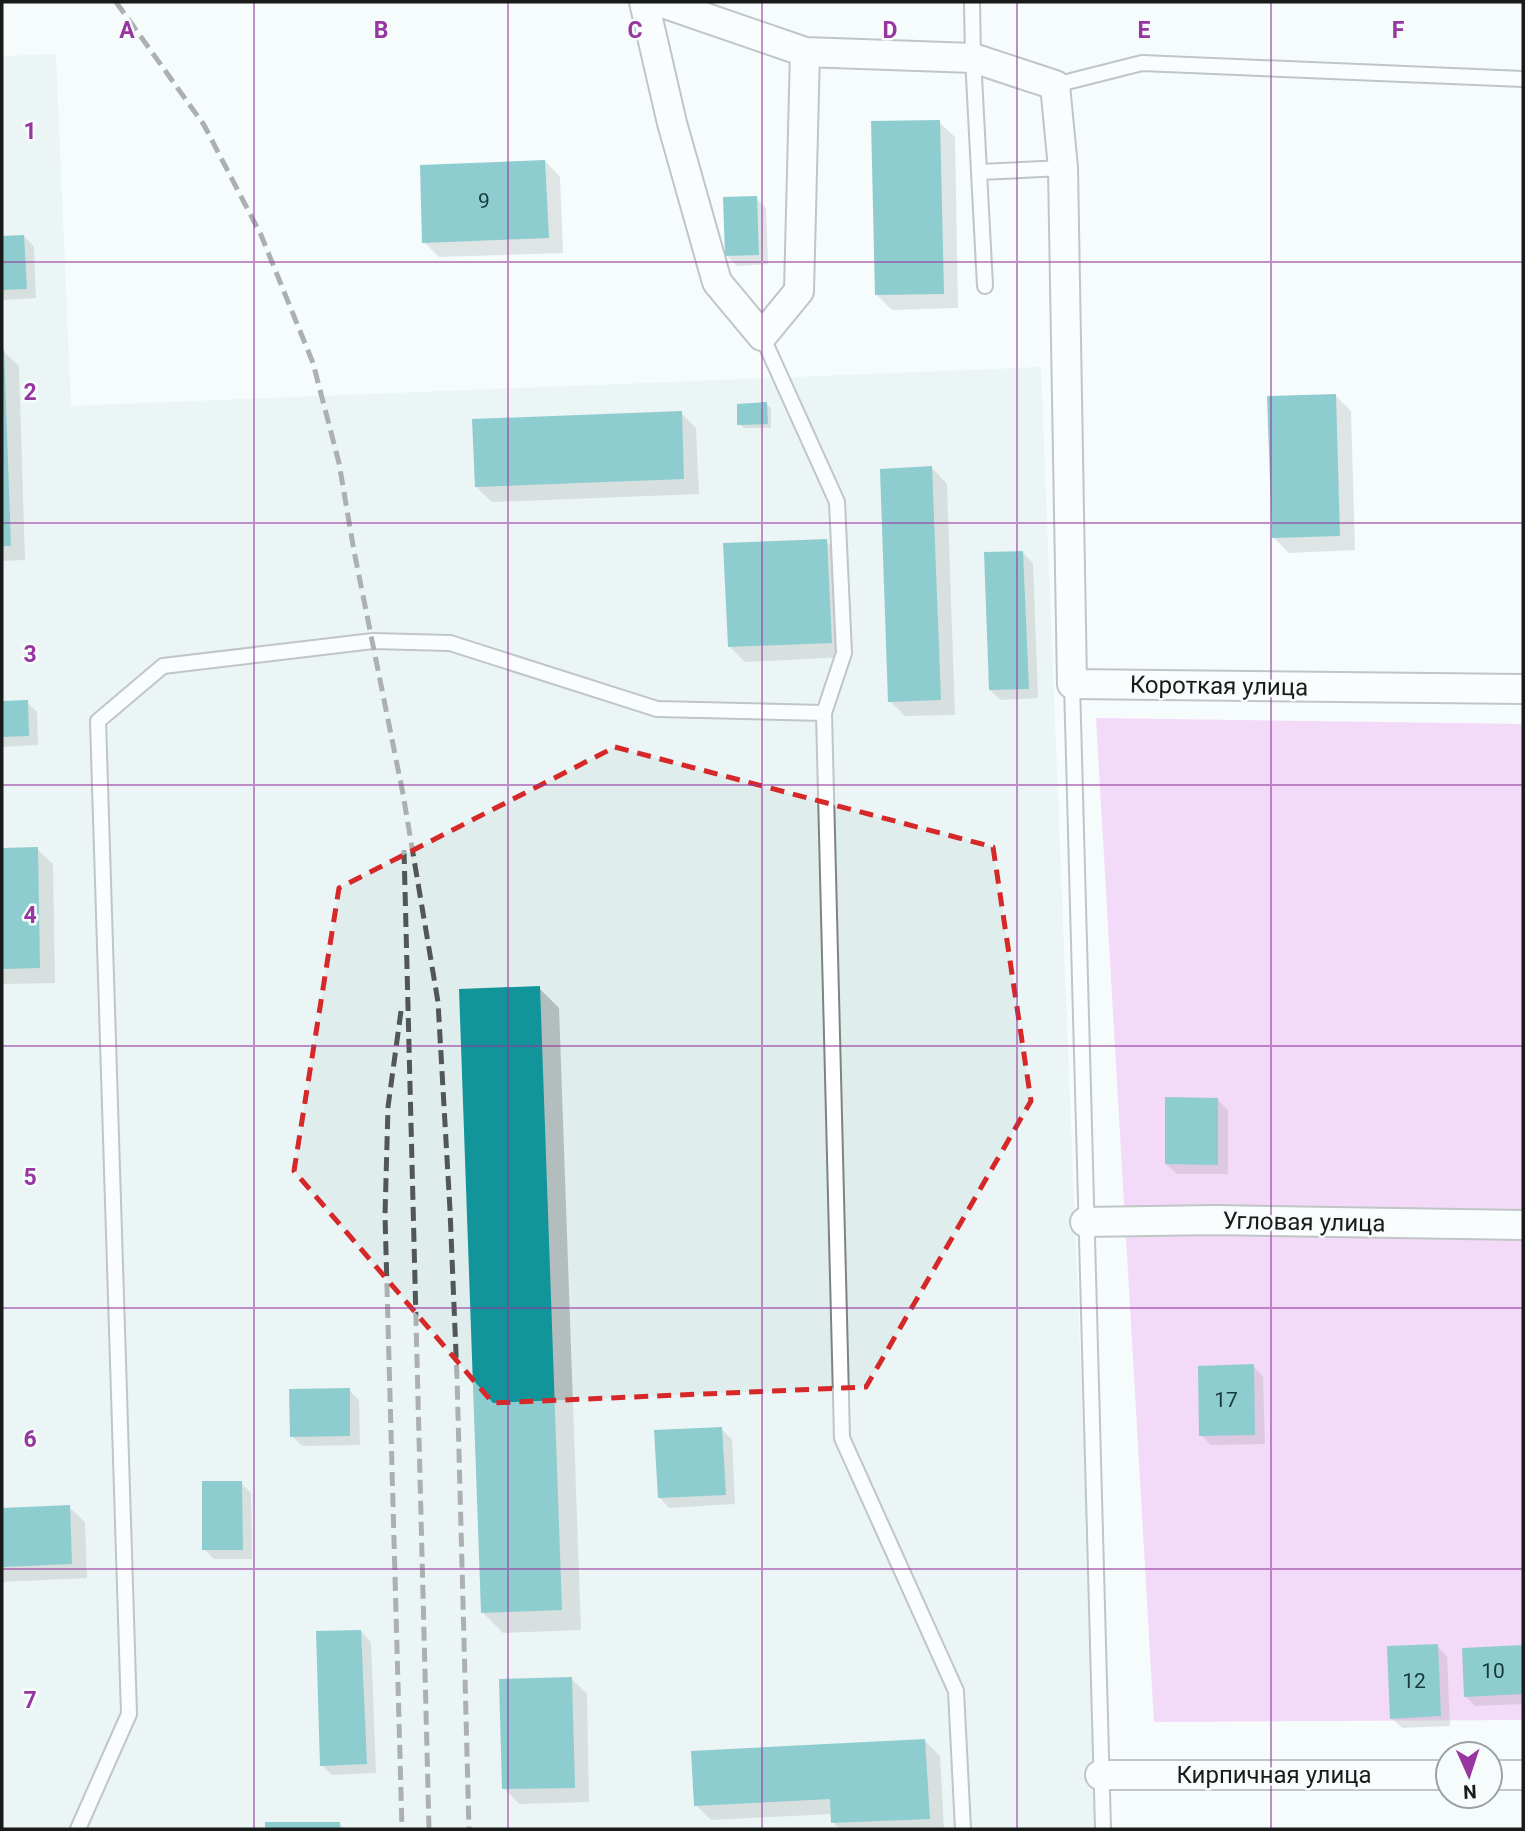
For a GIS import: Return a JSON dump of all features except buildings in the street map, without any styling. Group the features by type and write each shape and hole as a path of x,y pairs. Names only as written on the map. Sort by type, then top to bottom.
{"street":[{"path":"644,2 672,123 717,282 762,336 799,291 805,52"},
{"path":"660,2 805,52 973,58 1055,85 1062,168 1072,684"},
{"name":"Короткая улица","path":"1072,684 1523,689"},
{"name":"Угловая улица","path":"1085,1222 1215,1220 1523,1225"},
{"name":"Кирпичная улица","path":"1100,1775 1434,1775"},
{"path":"1504,1775 1523,1775"}],"lane":[{"path":"972,2 985,286"},
{"path":"1055,85 1142,63 1523,79"},
{"path":"979,172 1062,168"},
{"path":"762,336 836,502 844,653 824,712 842,1438 956,1691 963,1829"},
{"path":"78,1829 129,1714 98,722 163,666 373,641 450,643 657,709 824,712"},
{"path":"1072,684 1103,1829"}],"highlighted area":[{"path":"615,747 993,847 1031,1101 866,1387 493,1403 294,1171 339,888"}],"shaded area":[{"path":"56,54 71,406 1041,367 1099,1829 2,1829 2,56"},
{"path":"1096,718 1523,724 1523,1720 1154,1722"}],"railway":[{"path":"116,2 204,125 261,235 313,363 339,463 403,794 438,1002 457,1377 469,1829"},
{"path":"404,850 429,1829"},
{"path":"401,1011 388,1107 385,1215 402,1829"}]}
